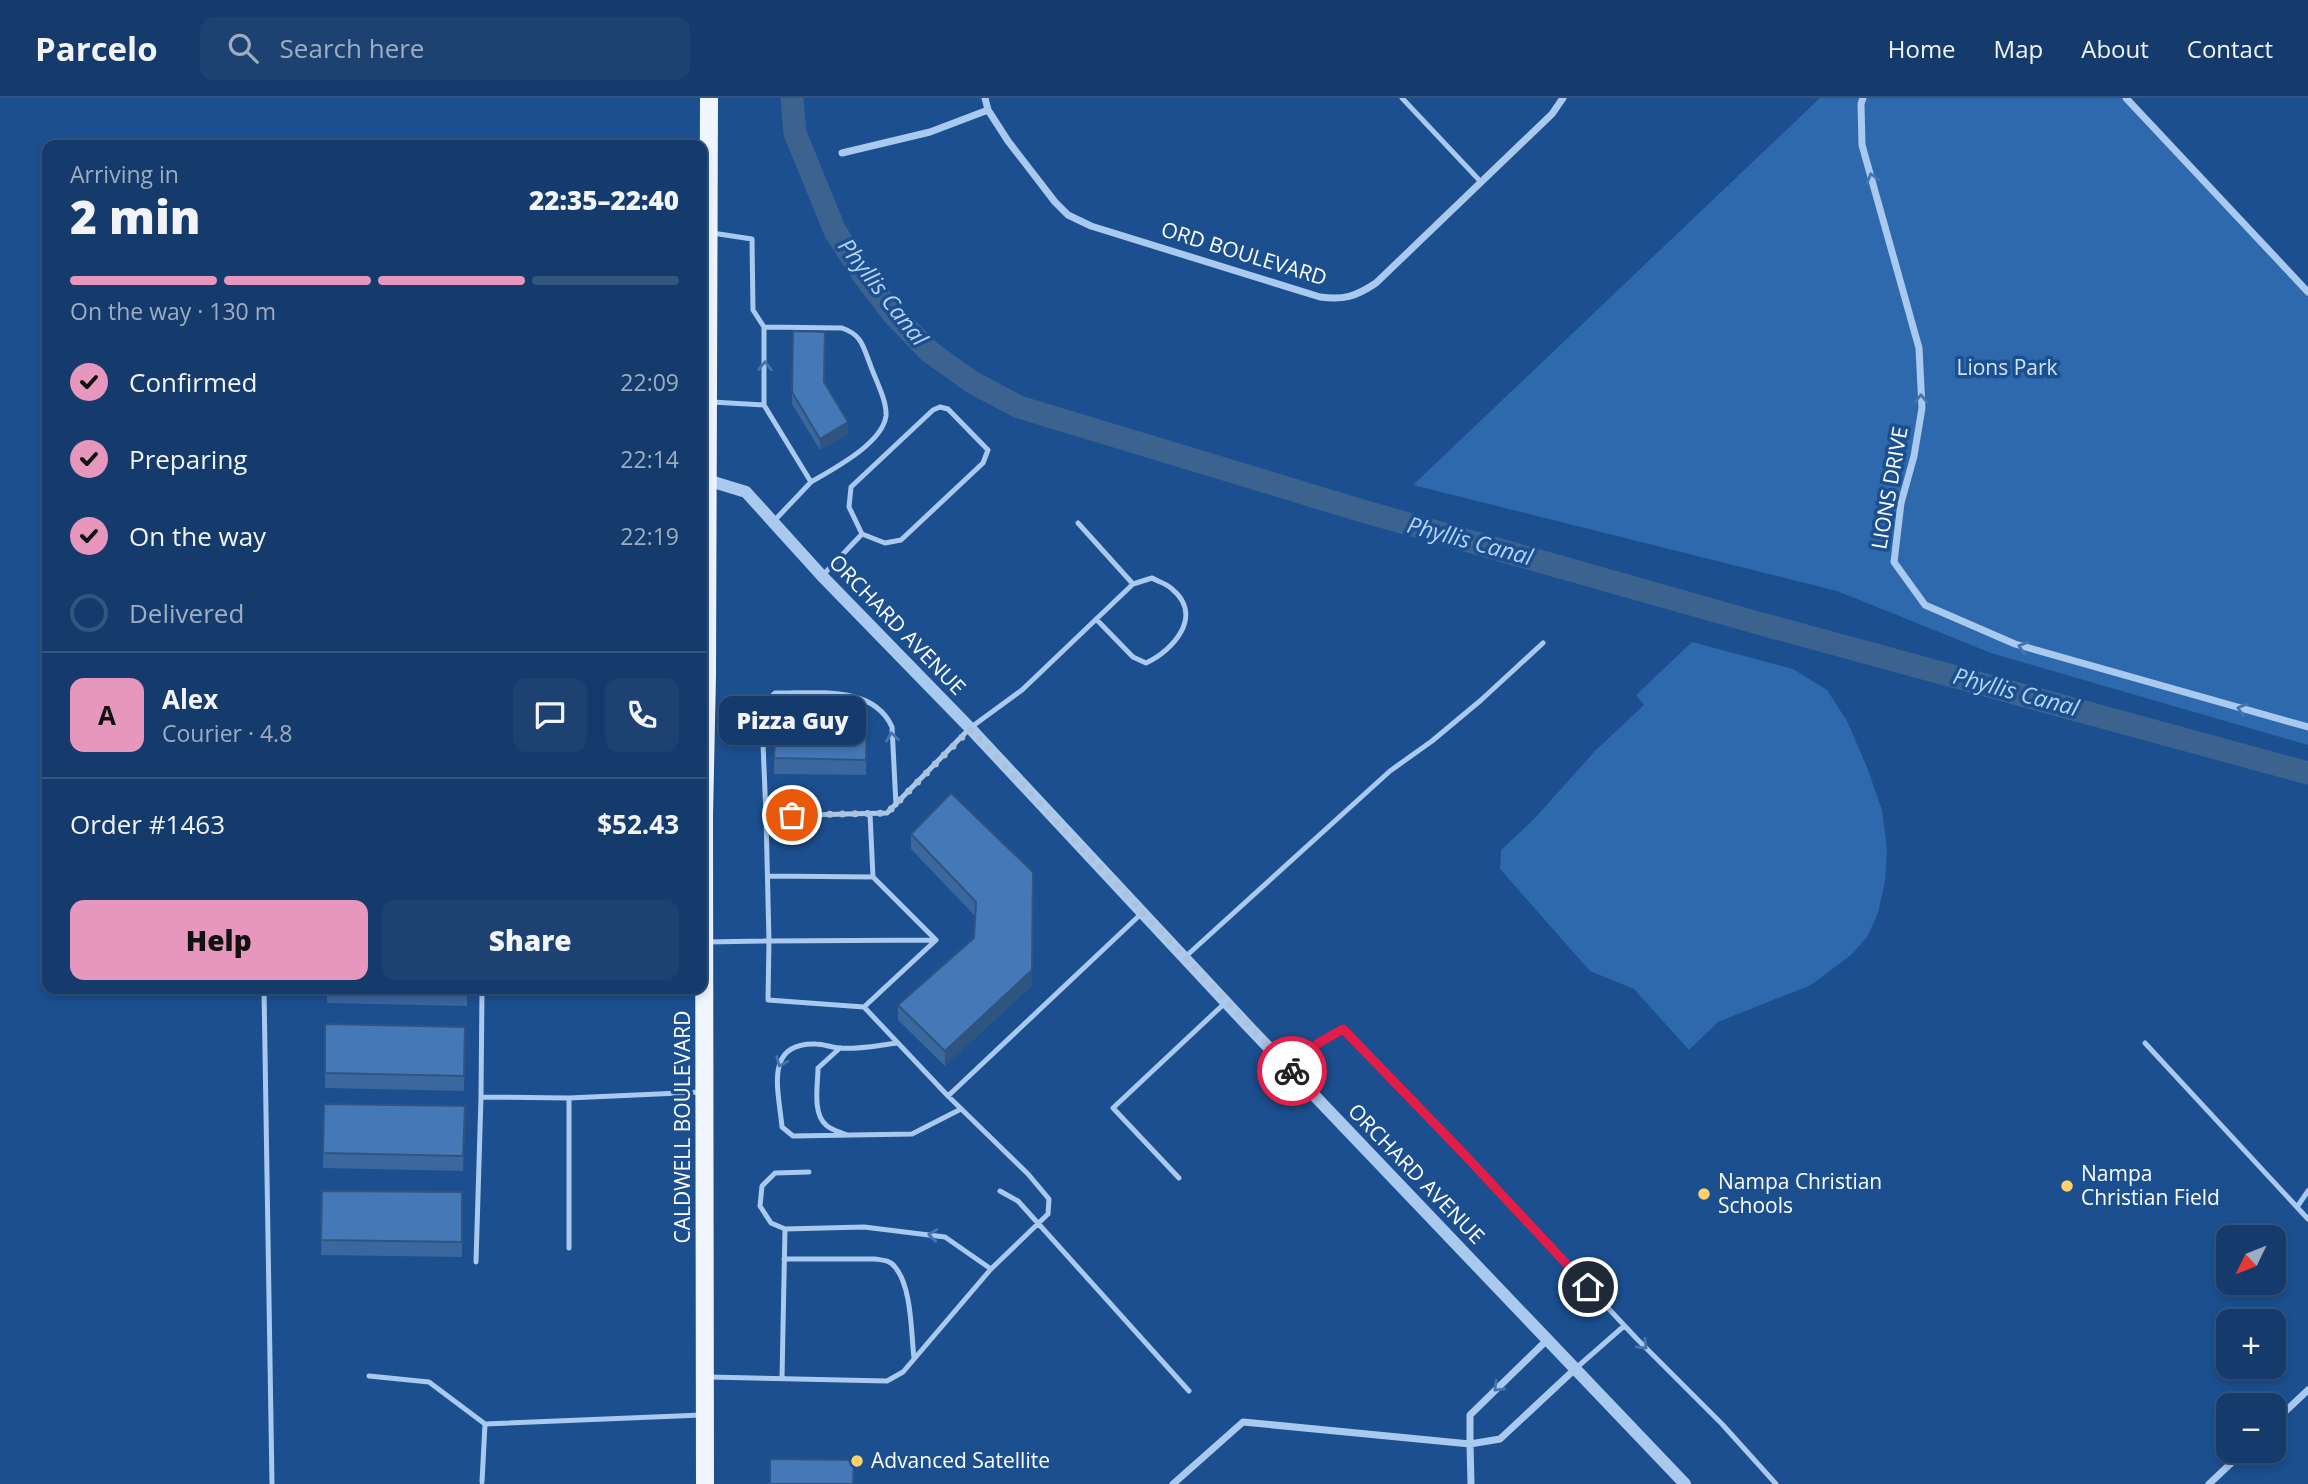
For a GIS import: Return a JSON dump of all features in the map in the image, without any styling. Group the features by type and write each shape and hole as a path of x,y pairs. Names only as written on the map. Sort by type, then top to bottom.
{"main road":[{"name":"CALDWELL BOULEVARD","path":"707,140 709,98"},
{"name":"CALDWELL BOULEVARD","path":"705,1484 706,994"}],"street":[{"name":"ORD BOULEVARD","path":"985,98 988,110 1008,141 1068,215 1091,226 1320,297 1341,299 1360,294 1376,283 1552,114 1563,98"},
{"name":"LIONS DRIVE","path":"1863,98 1862,145 1919,348 1922,408 1902,503 1894,562 1924,605 2015,644 2308,727"},
{"path":"2126,98 2308,292"},
{"path":"842,153 930,132 988,110"},
{"name":"ORCHARD AVENUE","path":"707,480 746,492 822,576 1685,1484"},
{"path":"1471,1484 1470,1415 1547,1340"},
{"path":"1173,1484 1243,1422 1470,1444 1500,1439 1575,1369"},
{"path":"2286,1411 2308,1390"},
{"path":"2209,1484 2231,1463"}],"lane":[{"path":"1402,98 1481,182"},
{"path":"707,233 752,239 753,310 764,327 764,405 811,482"},
{"path":"764,327 842,328 853,332 862,343 886,414 878,433 856,454 811,482 773,522"},
{"path":"707,402 764,405"},
{"path":"940,407 948,409 988,450 983,463 901,540 886,542 862,534 849,507 851,487 933,410 940,407"},
{"path":"1078,523 1133,584"},
{"path":"822,576 862,534"},
{"path":"766,816 887,813 970,729 1021,690 1096,619 1133,584 1152,578 1172,588 1185,604 1187,620 1180,636 1157,658 1146,663 1133,657 1096,619"},
{"path":"1184,958 1390,771 1432,741 1480,701 1542,643"},
{"path":"705,1377 887,1381 904,1372 991,1269 1048,1214 1049,1199 1028,1174 948,1096 864,1007 768,1000 769,876 762,719 766,702 775,693 853,695 865,699 881,711 892,727 896,805"},
{"path":"870,814 873,877 936,940"},
{"path":"769,876 873,877"},
{"path":"948,1096 1142,913"},
{"path":"707,942 936,940"},
{"path":"864,1007 936,940"},
{"path":"264,994 272,1484"},
{"path":"476,1262 482,994"},
{"path":"1178,1178 1113,1108 1226,1002"},
{"path":"1291,1071 1317,1044 1343,1029 1625,1326 1722,1424 1776,1484"},
{"path":"898,1043 840,1048 816,1044 790,1048 782,1055 777,1073 782,1127 793,1136 912,1134 961,1109"},
{"path":"2145,1043 2308,1219"},
{"path":"840,1048 818,1068 817,1102 820,1118 827,1127 848,1136"},
{"path":"481,1097 569,1098 705,1092"},
{"path":"569,1098 569,1248"},
{"path":"809,1172 775,1173 762,1186 760,1206 771,1223 785,1228 864,1227 945,1237 991,1269"},
{"path":"1000,1191 1018,1201 1189,1391"},
{"path":"2297,1208 2308,1191"},
{"path":"782,1378 785,1228"},
{"path":"784,1259 889,1261 896,1267 906,1292 914,1358"},
{"path":"1575,1369 1625,1326"},
{"path":"369,1376 429,1382 485,1424 705,1415"},
{"path":"482,1482 485,1424"}],"green space":[{"name":"Lions Park","path":"1820,98 2125,98 2308,297 2308,745 1991,653 1837,591 1413,485"},
{"path":"1692,642 1793,669 1827,690 1847,721 1867,767 1882,810 1887,850 1885,881 1878,913 1867,937 1851,955 1811,985 1718,1022 1689,1050 1634,989 1590,971 1500,869 1501,850 1534,819 1596,750 1644,705 1636,695"}],"building":[{"path":"793,331 825,332 824,382 848,422 820,439 792,392"},
{"path":"777,697 857,699 856,713 867,711 866,760 774,758"},
{"path":"951,793 1033,872 1032,970 945,1051 898,1005 974,938 976,902 911,834"},
{"path":"325,1024 465,1027 464,1076 325,1073"},
{"path":"324,1104 465,1106 463,1156 323,1153"},
{"path":"322,1191 462,1192 462,1242 321,1240"},
{"path":"770,1459 854,1460 853,1484 770,1484"}],"waterway":[{"name":"Phyllis Canal","path":"792,98 795,133 835,231 864,276 894,315 930,352 972,382 1019,407 1366,512 1758,623 2308,773"}],"way so far":[{"path":"792,815 887,813 970,729 1292,1071"}],"place":[{"name":"Pizza Guy","path":"792,815"},
{"name":"Nampa Christian Field","path":"2067,1186"},
{"name":"Nampa Christian Schools","path":"1704,1194"},
{"name":"Advanced Satellite","path":"857,1461"}],"route":[{"path":"1292,1071 1317,1044 1343,1029 1588,1287"}]}
